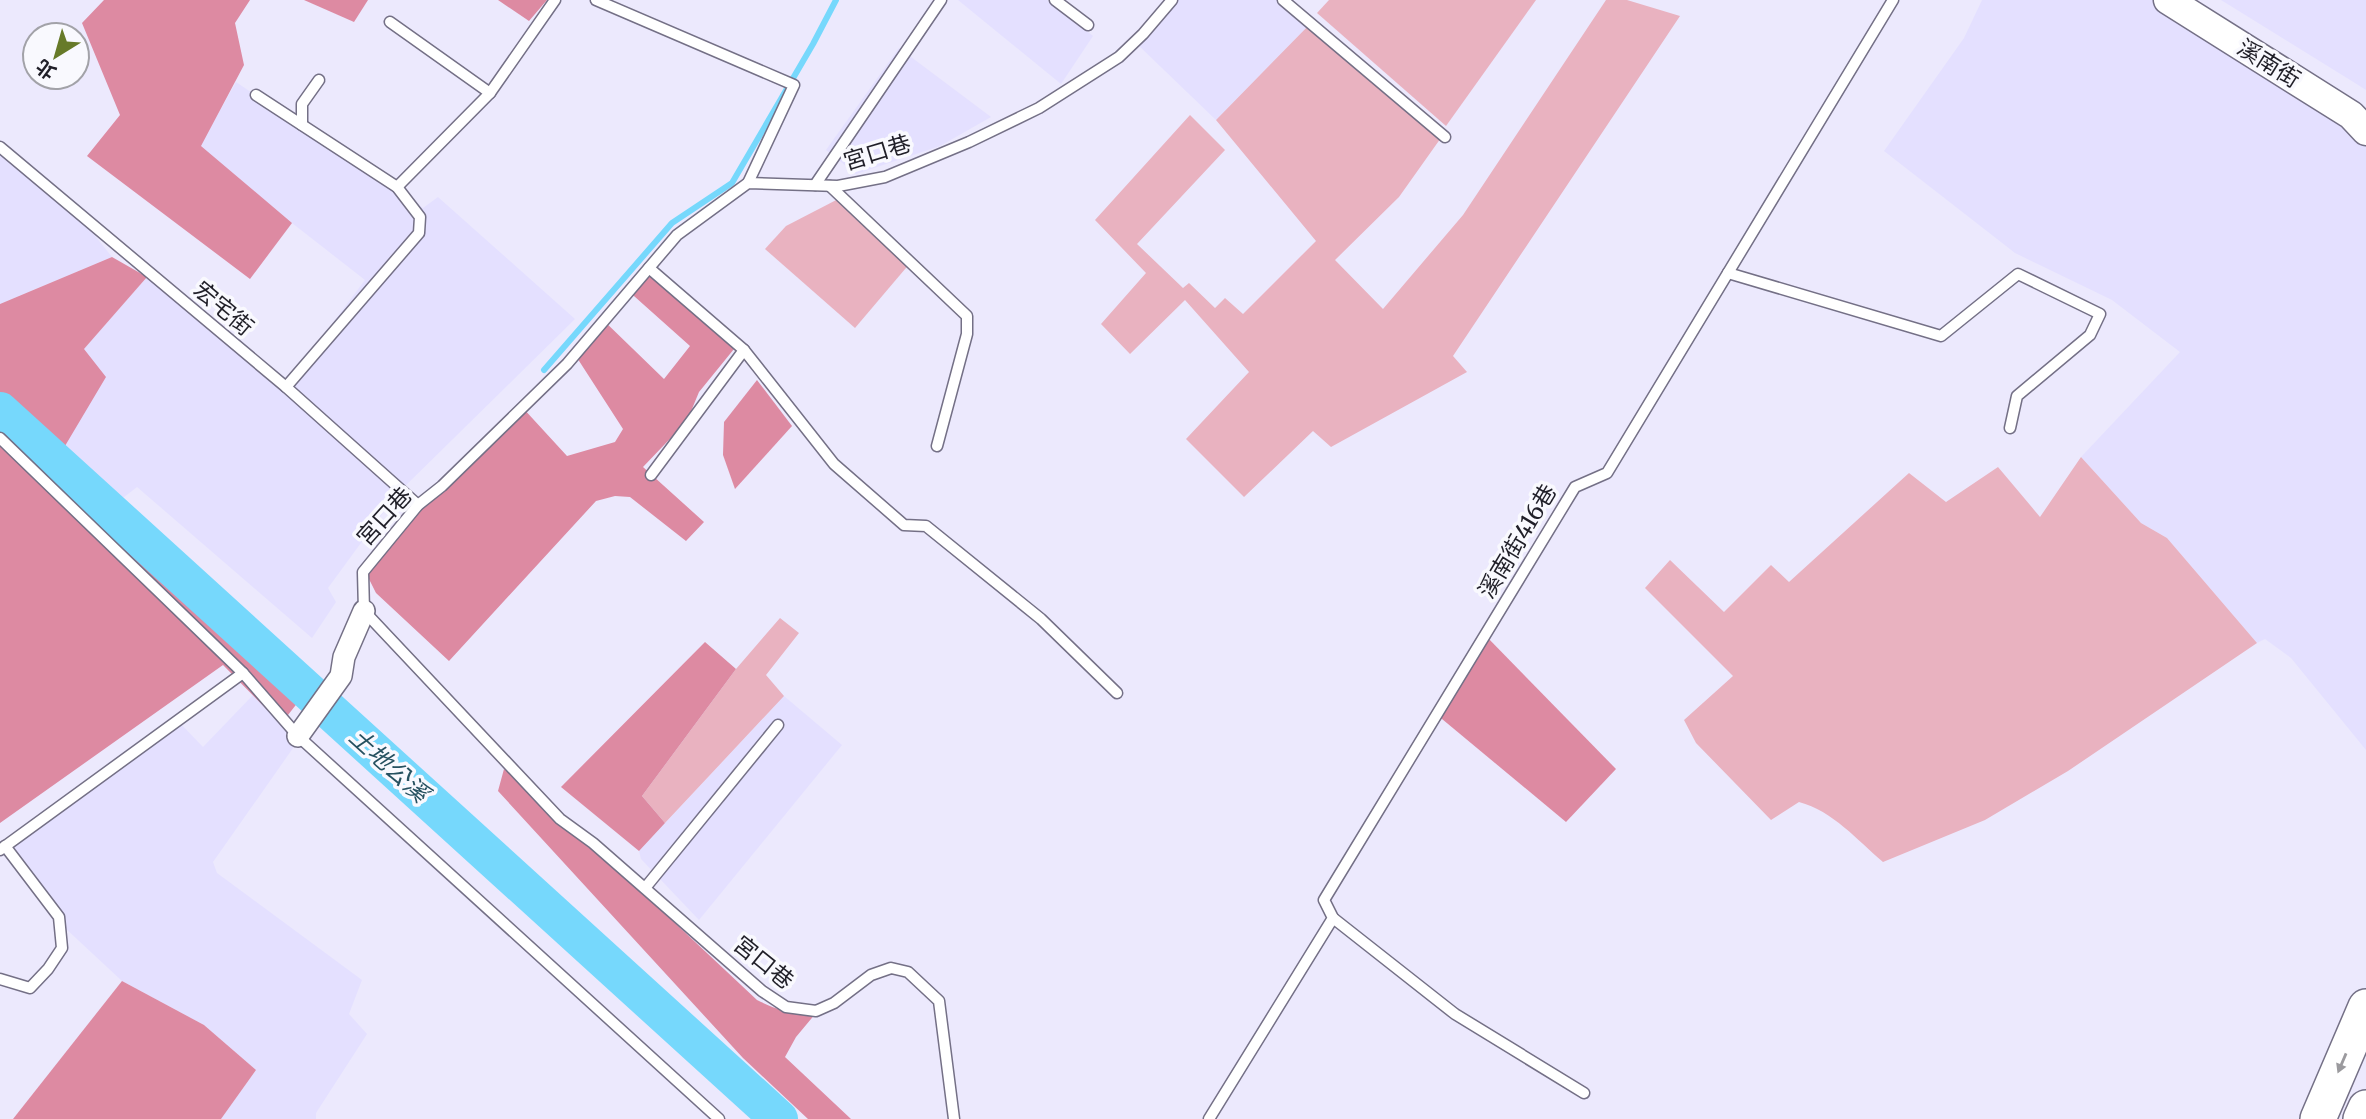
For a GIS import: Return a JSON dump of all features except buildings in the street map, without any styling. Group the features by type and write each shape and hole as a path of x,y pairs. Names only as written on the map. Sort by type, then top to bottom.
{"main road":[{"path":"2318,1119 2366,1007"},
{"path":"2361,1119 2366,1108"}],"street":[{"name":"溪南街","path":"2168,0 2351,115 2366,131"},
{"path":"298,736 341,676 344,657 364,611"}],"lane":[{"path":"397,187 490,93 555,0"},
{"path":"596,0 794,85 748,183"},
{"path":"815,185 941,0"},
{"path":"1055,0 1088,25"},
{"name":"宮口巷","path":"954,1119 939,1001 908,972 891,968 871,975 835,1003 817,1011 786,1007 762,991 593,843 560,819 364,611 363,572 418,505 442,486 568,364 677,235 748,183 830,186 885,177 969,142 1039,108 1119,57 1172,0"},
{"path":"1283,0 1445,137"},
{"name":"溪南街416巷","path":"1333,918 1324,900 1575,487 1607,473 1893,0"},
{"path":"390,22 490,93"},
{"path":"302,125 303,104 319,80"},
{"path":"256,95 397,187 420,217 419,233 286,387"},
{"name":"宏宅街","path":"0,147 286,387 418,505"},
{"path":"830,186 967,316 967,334 937,446"},
{"path":"649,268 744,350 834,464 904,525 926,526 937,534 1041,619 1117,692"},
{"path":"1728,273 1941,336 2018,274 2100,314 2090,335 2017,396 2010,428"},
{"path":"650,475 744,350"},
{"path":"0,438 243,673 298,736 719,1119"},
{"path":"0,979 30,988 62,948 60,917 3,848 243,673"},
{"path":"645,888 778,725"},
{"path":"1209,1119 1333,918 1455,1014 1584,1093"}],"shaded area":[{"path":"104,0 250,0 235,23 244,65 201,146 292,223 250,279 87,156 120,115 91,45 91,21 84,21"},
{"path":"304,0 368,0 354,22"},
{"path":"498,0 547,0 529,21"},
{"path":"958,0 1047,0 1093,36 1061,84"},
{"path":"1170,0 1281,0 1311,23 1216,120 1137,44"},
{"path":"1329,0 1536,0 1446,126 1317,13"},
{"path":"1606,0 1627,0 1680,16 1453,356 1467,372 1331,447 1313,431 1244,497 1186,439 1249,372 1185,300 1130,354 1101,324 1146,273 1095,220 1190,115 1225,150 1137,244 1183,288 1189,283 1215,308 1225,298 1243,314 1316,241 1216,120 1311,23 1443,135 1399,197 1335,260 1383,309 1463,215"},
{"path":"1982,0 2153,0 2321,102 2366,145 2366,750 2291,658 2265,639 2257,643 2167,538 2141,523 2081,457 2180,352 2112,300 2015,253 1884,151 1964,38"},
{"path":"2221,0 2366,0 2366,90 2355,83"},
{"path":"899,48 991,117 940,146 856,174 826,150"},
{"path":"236,82 423,208 438,197 575,319 396,495 328,588 336,602 312,638 137,487 114,505 61,451 105,377 83,350 147,277 287,384 365,280 200,146"},
{"path":"0,146 83,221 112,257 0,304"},
{"path":"844,196 911,262 855,328 765,249 786,226"},
{"path":"112,257 147,277 84,349 106,377 62,451 302,697 281,724 223,665 0,823 0,304"},
{"path":"650,271 704,312 734,349 699,392 687,421 643,467 704,522 686,541 630,497 615,496 596,501 449,661 376,593 369,579 368,568 411,507 522,407 567,456 615,442 623,429 572,350 600,317 664,379 690,346 625,288"},
{"path":"757,380 792,426 735,489 723,455 724,422"},
{"path":"2081,457 2141,523 2167,538 2257,643 2068,771 1985,820 1883,862 1834,819 1811,806 1799,802 1771,820 1696,743 1684,720 1733,676 1645,588 1670,560 1724,612 1771,565 1789,582 1909,473 1946,502 1998,467 2040,517"},
{"path":"780,618 799,633 766,675 784,696 665,823 642,796 736,669"},
{"path":"1485,635 1616,769 1566,822 1436,714"},
{"path":"705,642 736,669 642,796 665,823 639,851 561,787"},
{"path":"253,695 298,741 213,862 217,873 362,980 349,1014 367,1034 316,1113 316,1119 221,1119 256,1070 204,1025 122,981 64,927 7,845 177,720 203,747"},
{"path":"784,696 842,745 699,920 641,859 639,851"},
{"path":"504,769 546,802 757,1000 785,1011 816,1013 796,1037 785,1057 851,1119 808,1119 743,1058 498,791"},
{"path":"122,981 204,1025 256,1070 221,1119 13,1119"}],"waterway":[{"path":"544,370 672,223 732,183 836,0"},
{"name":"土地公溪","path":"0,411 779,1119"}]}
